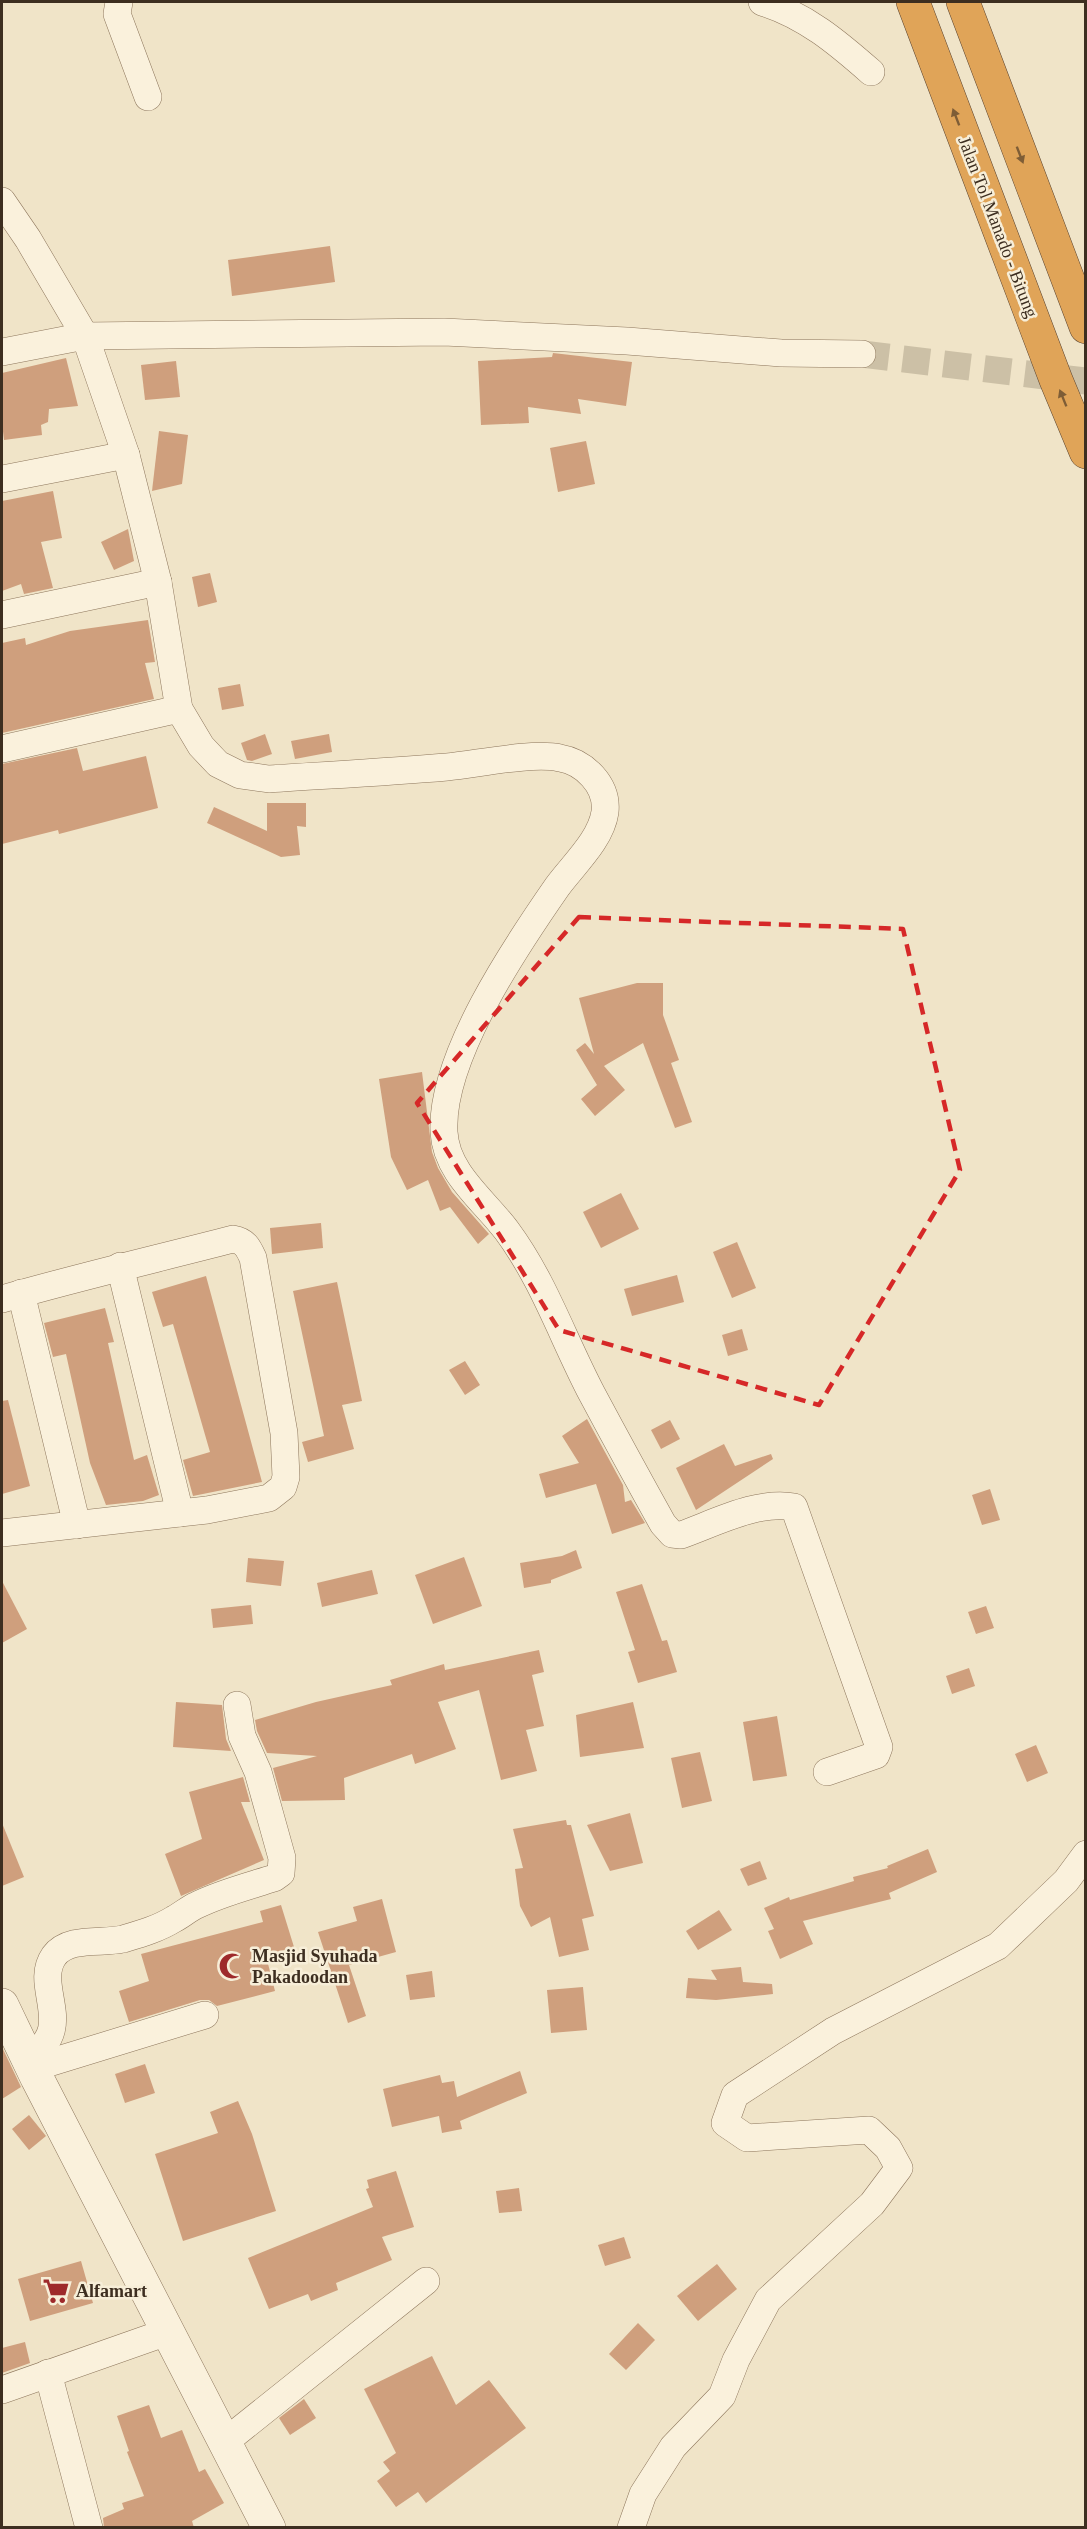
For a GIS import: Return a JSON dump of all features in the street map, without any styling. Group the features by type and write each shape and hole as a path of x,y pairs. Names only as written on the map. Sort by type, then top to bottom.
{"highway":[{"name":"Jalan Tol Manado - Bitung","path":"913,2 1052,369 1086,452"},
{"path":"963,2 1086,327"}],"street":[{"path":"119,2 117,14 148,97"},
{"path":"762,2 785,9 832,38 871,72"},
{"path":"2,201 28,238 85,336 126,455 158,582 179,708 201,746 218,764 240,775 269,779 446,767 546,756 572,761 593,775 605,811 598,832 556,888 476,1018 462,1047 451,1086 444,1116 444,1136 451,1157 462,1177 506,1229 534,1271 592,1393 663,1524 672,1534 681,1535 746,1512 781,1504 794,1507 879,1747 876,1755 827,1772"},
{"path":"2,352 85,336 444,332 627,340 782,353 862,354"},
{"path":"2,479 126,455"},
{"path":"2,615 158,582"},
{"path":"2,749 179,708"},
{"path":"2,1533 77,1525 180,1513 269,1498 283,1487 286,1477 279,1401 253,1258 241,1240 233,1239 181,1254 120,1266 11,1296 77,1525"},
{"path":"120,1266 180,1513"},
{"path":"30,2063 53,2029 50,1966 54,1956 61,1950 71,1945 120,1940 138,1934 163,1925 198,1904 274,1878 281,1873 282,1858 258,1773 242,1736 237,1705"},
{"path":"631,2528 643,2494 673,2448 722,2396 736,2360 768,2300 872,2204 899,2168 888,2148 869,2130 747,2138 725,2123 735,2095 833,2031 998,1946 1066,1881 1086,1854"},
{"path":"2,2005 269,2528"},
{"path":"30,2063 205,2014"},
{"path":"226,2441 426,2281"},
{"path":"2,2390 167,2331"},
{"path":"48,2373 89,2528"}],"highlighted area":[{"path":"579,917 903,929 960,1170 819,1405 559,1330 417,1103"}],"building":[{"path":"330,246 335,282 232,296 228,260"},
{"path":"553,353 632,362 626,406 578,399 581,414 528,407 529,423 481,425 478,361 552,357"},
{"path":"66,358 78,406 49,409 48,422 41,425 42,435 4,440 2,373"},
{"path":"176,361 180,397 145,400 141,365"},
{"path":"159,431 188,435 182,484 152,491"},
{"path":"586,441 595,484 558,492 550,448"},
{"path":"53,491 62,538 41,542 53,588 24,594 21,584 2,591 2,501"},
{"path":"128,529 134,561 114,570 101,542"},
{"path":"210,573 217,602 198,607 192,577"},
{"path":"148,620 155,662 145,663 154,699 2,733 2,643 25,638 26,645 70,631"},
{"path":"240,684 244,706 222,710 218,688"},
{"path":"265,734 272,754 252,761 247,760 241,743"},
{"path":"329,734 332,752 295,759 291,741"},
{"path":"77,748 83,771 146,756 158,808 59,834 58,830 2,844 2,764"},
{"path":"267,803 306,803 306,827 297,826 300,855 281,857 207,823 214,807 267,831"},
{"path":"637,983 663,983 663,1015 679,1060 671,1063 692,1122 675,1128 643,1043 604,1066 625,1090 595,1116 581,1099 597,1085 576,1050 585,1043 594,1054 579,998"},
{"path":"422,1072 432,1152 452,1192 489,1234 478,1244 450,1207 440,1211 428,1180 407,1190 391,1157 379,1079"},
{"path":"621,1193 639,1229 601,1248 583,1212"},
{"path":"321,1223 323,1248 272,1254 270,1228"},
{"path":"737,1242 756,1288 732,1298 713,1252"},
{"path":"677,1275 684,1302 632,1316 624,1289"},
{"path":"206,1276 262,1482 193,1496 183,1460 210,1452 173,1324 163,1327 152,1292"},
{"path":"337,1282 362,1401 342,1405 354,1449 308,1462 302,1442 324,1436 293,1291"},
{"path":"105,1308 114,1342 108,1343 134,1460 147,1455 159,1495 143,1501 106,1505 90,1463 66,1354 53,1357 44,1323"},
{"path":"742,1329 748,1350 728,1356 722,1335"},
{"path":"465,1361 480,1385 465,1395 449,1370"},
{"path":"8,1400 30,1486 2,1494 2,1401"},
{"path":"587,1419 623,1485 625,1502 631,1500 645,1523 612,1534 596,1484 546,1498 539,1474 579,1463 562,1436"},
{"path":"670,1420 680,1439 661,1449 651,1430"},
{"path":"724,1444 735,1466 771,1454 773,1459 696,1510 676,1468"},
{"path":"990,1489 1000,1520 982,1525 972,1495"},
{"path":"576,1550 582,1568 551,1580 551,1583 524,1588 520,1563 562,1556"},
{"path":"464,1557 482,1606 433,1624 415,1575"},
{"path":"248,1558 284,1561 281,1586 246,1582"},
{"path":"372,1570 378,1594 322,1607 317,1583"},
{"path":"2,1581 27,1629 2,1643"},
{"path":"642,1584 662,1641 667,1640 677,1672 638,1683 628,1652 635,1650 616,1592"},
{"path":"251,1605 253,1624 213,1628 211,1609"},
{"path":"986,1606 994,1628 976,1634 968,1612"},
{"path":"539,1650 544,1672 532,1675 544,1726 526,1730 537,1771 501,1780 479,1690 438,1702 456,1749 415,1764 412,1754 344,1778 345,1800 282,1801 273,1768 317,1756 267,1753 257,1731 255,1720 316,1702 392,1685 390,1680 444,1664 445,1670"},
{"path":"969,1668 975,1686 952,1694 946,1676"},
{"path":"176,1702 222,1705 226,1739 231,1751 173,1747"},
{"path":"633,1702 644,1748 580,1757 576,1715"},
{"path":"777,1716 787,1776 753,1781 743,1722"},
{"path":"1036,1745 1048,1773 1027,1782 1015,1754"},
{"path":"700,1752 712,1801 682,1808 671,1758"},
{"path":"243,1777 250,1802 241,1802 264,1860 181,1896 165,1854 202,1839 189,1792"},
{"path":"630,1813 643,1863 610,1871 587,1825"},
{"path":"566,1820 567,1825 571,1825 594,1916 582,1919 589,1950 559,1957 550,1917 531,1927 520,1906 515,1869 523,1868 513,1829"},
{"path":"2,1823 24,1877 2,1886"},
{"path":"928,1849 937,1872 889,1893 891,1899 803,1921 813,1944 780,1959 768,1931 774,1929 764,1908 789,1897 790,1900 854,1881 853,1877 888,1868 887,1866"},
{"path":"760,1861 767,1879 748,1886 740,1869"},
{"path":"382,1899 396,1952 349,1965 366,2016 348,2023 318,1932 357,1921 353,1907"},
{"path":"281,1905 294,1947 266,1956 275,1991 217,2006 209,2000 200,2000 129,2022 119,1991 149,1981 141,1954 263,1922 260,1911"},
{"path":"719,1910 732,1930 698,1950 686,1931"},
{"path":"741,1967 743,1982 772,1984 773,1994 716,2000 686,1998 688,1978 717,1980 711,1970"},
{"path":"432,1971 435,1997 410,2000 406,1975"},
{"path":"583,1987 587,2030 551,2033 547,1990"},
{"path":"2,2047 21,2087 2,2099"},
{"path":"145,2064 155,2093 125,2103 115,2074"},
{"path":"520,2071 527,2093 460,2121 462,2129 442,2133 439,2116 392,2127 383,2089 440,2075 442,2083 454,2081 457,2097"},
{"path":"238,2101 252,2134 276,2211 183,2241 155,2154 218,2133 210,2112"},
{"path":"29,2115 46,2136 29,2150 12,2129"},
{"path":"396,2171 414,2227 382,2237 392,2260 336,2283 338,2290 311,2301 308,2294 269,2309 248,2258 373,2207 366,2189 369,2188 367,2180"},
{"path":"519,2188 522,2211 499,2213 496,2191"},
{"path":"624,2237 631,2258 605,2266 598,2245"},
{"name":"Alfamart","path":"81,2261 93,2303 30,2321 18,2279"},
{"path":"717,2264 737,2289 698,2321 677,2296"},
{"path":"638,2323 655,2340 626,2370 609,2354"},
{"path":"25,2342 30,2363 2,2373 2,2348"},
{"path":"432,2356 456,2405 489,2380 526,2428 426,2503 418,2492 396,2507 377,2481 390,2471 383,2462 396,2453 364,2389"},
{"path":"304,2399 316,2418 290,2435 279,2418"},
{"path":"149,2405 161,2438 182,2430 199,2472 205,2469 224,2503 192,2521 194,2528 104,2528 103,2518 124,2509 122,2503 144,2496 127,2452 129,2451 117,2416"}],"tunnel":[{"path":"862,354 1086,381"}],"place":[{"name":"Masjid Syuhada Pakadoodan","path":"232,1966"},
{"name":"Alfamart","path":"56,2291"}]}
